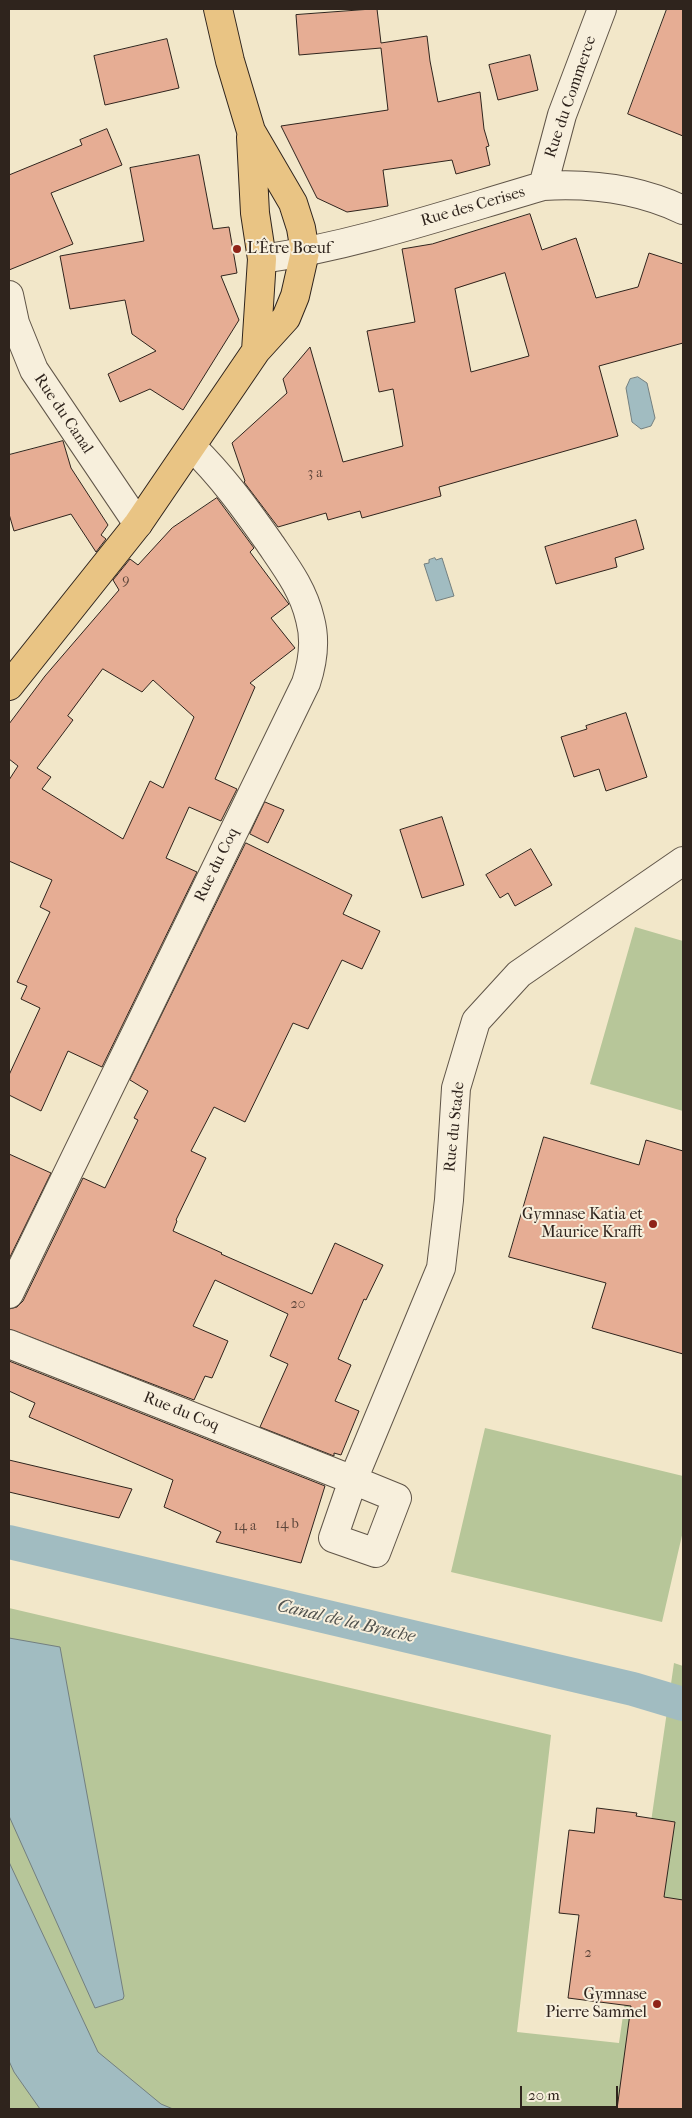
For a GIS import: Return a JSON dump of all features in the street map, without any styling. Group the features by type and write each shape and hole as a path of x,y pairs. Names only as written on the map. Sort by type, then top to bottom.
{"main road":[{"path":"9,686 138,524 256,351 286,318 300,278 305,252 301,228 293,203 251,131 230,62 218,9"},
{"path":"251,131 255,212 262,259 256,351"}],"street":[{"name":"Rue du Commerce","path":"543,186 562,115 602,9"},
{"name":"Rue des Cerises","path":"262,259 363,239 543,186 569,185 626,190 654,197 683,210"},
{"name":"Rue du Canal","path":"9,295 16,324 34,370 138,524"},
{"name":"Rue du Coq","path":"9,1294 306,683 310,669 313,634 306,603 297,584 234,493 212,466 192,447"},
{"name":"Rue du Stade","path":"353,1480 440,1268 449,1200 456,1088 476,1021 518,974 683,861"},
{"name":"Rue du Coq","path":"9,1344 353,1480"}],"green space":[{"path":"635,927 683,941 683,1111 590,1084"},
{"path":"485,1428 683,1476 683,1531 662,1622 451,1572"},
{"path":"9,1608 551,1735 517,2032 619,2043 674,1663 683,1666 683,2109 9,2109"}],"water":[{"path":"638,377 647,383 655,418 651,426 641,429 632,422 626,388 630,379"},
{"path":"435,558 436,560 442,558 454,596 436,601 424,564 429,563 429,560"},
{"path":"9,1638 60,1647 124,1996 123,1999 95,2008 9,1816"},
{"path":"9,1862 98,2052 161,2104 173,2109 40,2109 14,2072 9,2061"}],"building":[{"path":"377,9 381,43 427,36 438,102 480,92 484,129 489,146 486,147 490,165 456,174 452,160 383,170 388,206 347,212 317,198 281,126 388,110 381,48 299,55 296,15"},
{"path":"667,9 683,9 683,136 628,114"},
{"path":"167,39 179,88 105,105 94,56"},
{"path":"530,55 538,90 498,100 489,65"},
{"path":"107,129 122,165 51,193 73,244 9,270 9,175 82,145 80,140"},
{"path":"199,155 213,229 229,227 237,273 221,276 239,320 183,410 150,389 120,402 108,374 156,351 132,334 125,300 70,309 60,256 144,241 130,168"},
{"path":"530,214 542,250 576,238 596,298 638,287 649,253 683,264 683,343 599,366 618,436 439,487 441,496 362,518 360,511 328,520 326,513 278,527 244,482 232,443 287,393 283,379 310,347 343,462 403,446 393,389 379,392 367,331 415,322 402,249 432,244","holes":["505,273 529,356 471,372 455,289"]},
{"path":"63,441 71,468 108,525 101,535 106,539 96,552 71,514 14,531 9,514 9,455"},
{"path":"217,498 254,548 250,552 289,604 271,618 295,648 250,683 255,687 215,779 237,789 221,821 189,807 166,858 197,872 102,1067 68,1051 41,1111 9,1095 9,1075 40,1008 21,999 27,986 17,982 50,912 40,907 52,880 9,861 9,780 18,766 9,759 9,724 45,676 119,590 113,580 130,559 138,565 172,528","holes":["103,669 142,692 153,680 194,717 163,788 150,781 123,839 42,789 51,777 37,768 73,720 68,716"]},
{"path":"636,520 644,549 615,558 617,567 556,584 545,547"},
{"path":"626,713 647,777 606,791 599,769 574,777 561,737 587,729 586,726"},
{"path":"265,802 284,810 268,843 250,834"},
{"path":"442,817 464,885 422,898 400,830"},
{"path":"246,843 352,895 343,914 380,931 362,969 342,960 308,1029 293,1023 245,1122 214,1107 191,1151 206,1158 176,1220 173,1231 312,1294 335,1243 383,1265 366,1300 364,1299 338,1359 351,1365 335,1401 359,1411 341,1455 334,1453 334,1456 260,1427 288,1364 270,1356 288,1314 215,1280 193,1326 228,1341 212,1378 205,1376 194,1400 9,1329 9,1309 17,1307 23,1301 83,1178 105,1188 138,1120 134,1118 148,1091 130,1080"},
{"path":"531,849 552,885 515,906 508,893 500,898 486,875"},
{"path":"544,1137 639,1165 646,1140 683,1151 683,1354 592,1328 606,1283 509,1257"},
{"path":"9,1154 51,1173 9,1259"},
{"path":"9,1361 325,1486 301,1563 216,1542 221,1532 164,1507 173,1480 29,1417 35,1403 9,1391"},
{"path":"9,1460 132,1489 119,1518 9,1492"},
{"path":"597,1808 637,1813 636,1816 675,1822 664,1897 683,1900 683,2109 617,2109 631,2006 568,1998 579,1915 559,1913 569,1830 594,1833"}],"waterway":[{"name":"Canal de la Bruche","path":"9,1542 633,1689 683,1704"}],"place":[{"name":"L'Être Bœuf","path":"237,249"},
{"name":"Gymnase Katia et Maurice Krafft","path":"653,1224"},
{"name":"Gymnase Pierre Sammel","path":"657,2004"}]}
